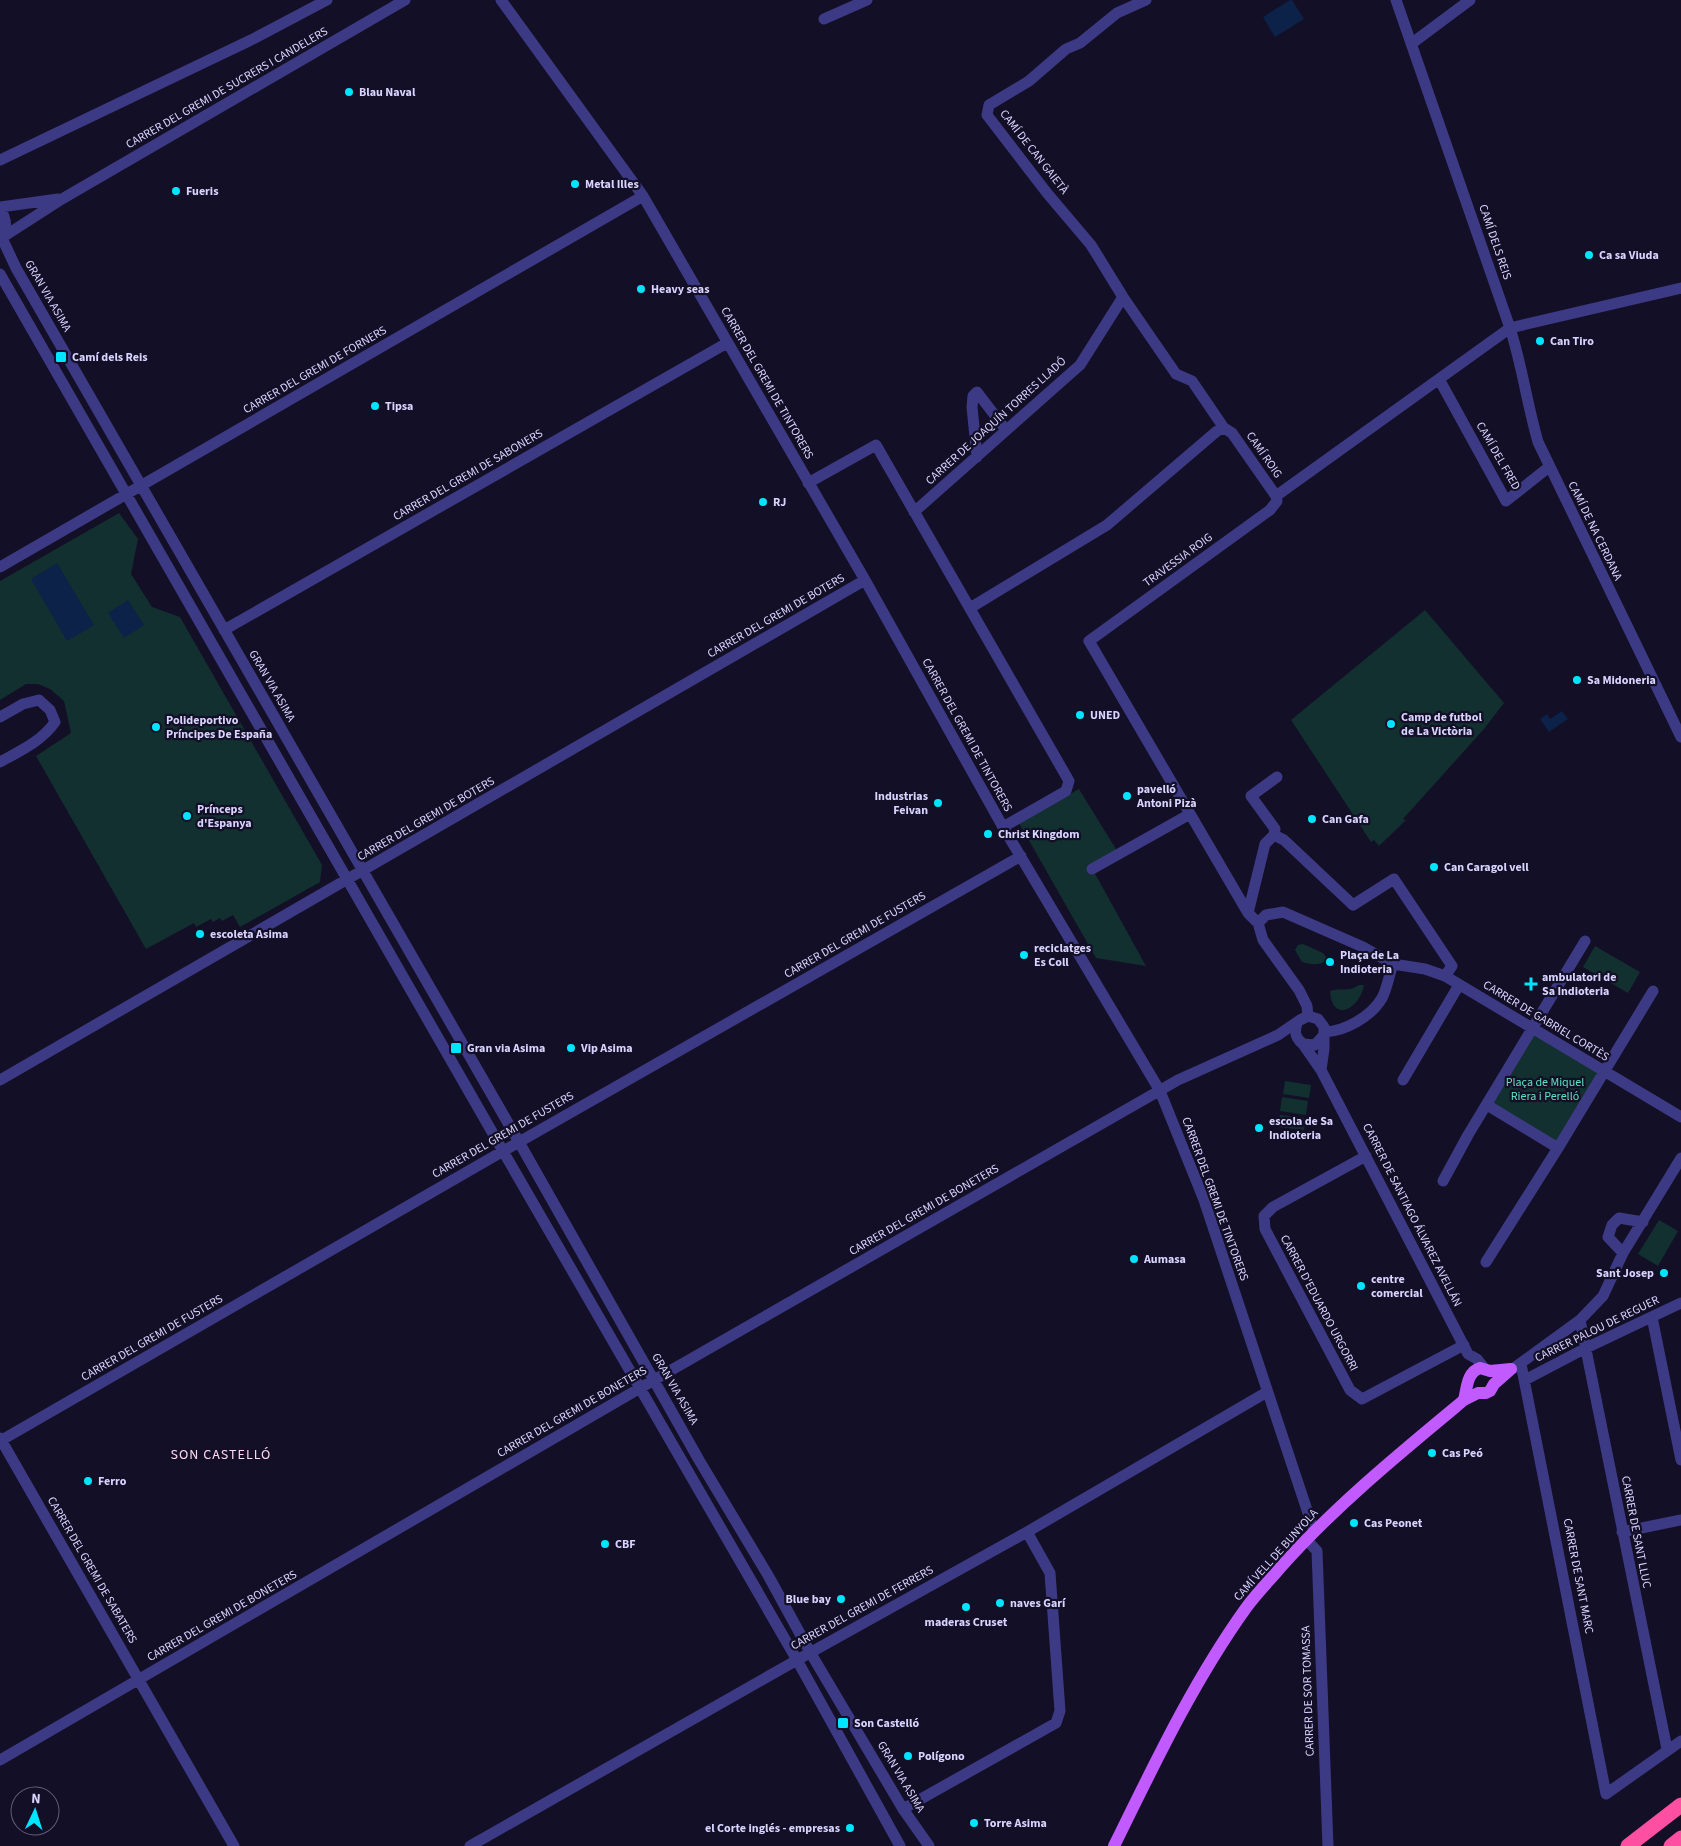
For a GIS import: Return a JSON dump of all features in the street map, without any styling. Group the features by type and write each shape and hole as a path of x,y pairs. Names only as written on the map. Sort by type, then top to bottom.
{"highway":[{"path":"1628,1846 1681,1805"},
{"path":"1671,1846 1681,1838"}],"main road":[{"path":"1464,1400 1473,1371 1516,1367"},
{"path":"1494,1384 1516,1367"},
{"path":"1469,1381 1472,1390 1486,1394 1493,1388 1494,1384 1494,1377 1487,1370"},
{"name":"CAMÍ VELL DE BUNYOLA","path":"1114,1846 1152,1768 1201,1678 1246,1607 1310,1535 1396,1457 1464,1400 1478,1393"}],"street":[{"path":"0,160 251,40 327,0"},
{"name":"CARRER DEL GREMI DE SUCRERS I CANDELERS","path":"2,239 62,198 405,0"},
{"name":"CARRER DEL GREMI DE TINTORERS","path":"501,0 643,196 865,580 1004,827 1160,1091 1204,1200 1267,1392 1310,1535"},
{"path":"824,19 867,0"},
{"name":"CAMÍ DE CAN GAIETÀ","path":"1146,0 1117,13 1029,80 989,105 987,115 1091,245 1122,297 1176,374 1192,381 1224,428"},
{"name":"CAMÍ DELS REIS","path":"1396,0 1510,328"},
{"path":"1411,44 1470,0"},
{"name":"CARRER DEL GREMI DE FORNERS","path":"0,567 643,196"},
{"name":"CARRER DEL GREMI DE SUCRERS I CANDELERS","path":"0,208 62,198"},
{"path":"0,208 6,222 2,239"},
{"name":"GRAN VIA ASIMA","path":"2,239 16,268 141,487 769,1577 810,1652 903,1809 929,1846"},
{"path":"0,274 797,1660 900,1846"},
{"path":"1510,328 1681,288"},
{"name":"CARRER DE JOAQUÍN TORRES LLADÓ","path":"914,512 1080,365 1122,297"},
{"name":"CAMÍ ROIG","path":"1224,428 1232,433 1276,496 1510,328"},
{"name":"CAMÍ DE NA CERDANA","path":"1510,328 1518,353 1538,442 1681,737"},
{"name":"CARRER DEL GREMI DE SABONERS","path":"224,630 727,343"},
{"name":"CAMÍ DEL FRED","path":"1439,379 1506,501 1549,467"},
{"path":"977,457 972,407 973,396 977,392 1006,430"},
{"path":"970,608 1107,525 1217,431 1224,428"},
{"path":"808,483 876,445 1069,781 1066,791 1004,827"},
{"name":"TRAVESSIA ROIG","path":"1190,814 1089,641 1270,510 1277,502 1276,496"},
{"name":"CARRER DEL GREMI DE BOTERS","path":"0,1080 363,872 865,580"},
{"path":"0,717 23,704 39,700 50,710 54,722 48,732 0,762"},
{"path":"1248,913 1265,844 1274,835 1275,828 1251,796 1277,777"},
{"path":"1092,869 1190,814 1248,913 1258,923 1263,940 1299,990 1307,1006 1308,1016"},
{"path":"1274,835 1284,840 1353,905 1394,879 1452,966 1445,976"},
{"name":"CARRER DEL GREMI DE FUSTERS","path":"0,1440 1021,856"},
{"path":"1258,923 1266,915 1283,912 1363,947 1392,964 1382,998 1366,1016 1343,1028 1324,1034 1319,1042 1315,1044 1301,1043 1278,1035"},
{"path":"1444,1180 1468,1135 1586,941"},
{"name":"CARRER DE GABRIEL CORTÈS","path":"1392,964 1425,969 1445,976 1681,1117"},
{"path":"1402,1080 1459,985"},
{"path":"1486,1262 1653,991"},
{"path":"1278,1035 1304,1017 1308,1016 1322,1022 1324,1049 1321,1070"},
{"path":"1297,1023 1295,1033 1301,1043"},
{"name":"CARRER DEL GREMI DE BONETERS","path":"0,1760 640,1388 1178,1080 1278,1035"},
{"name":"CARRER DE SANTIAGO ÁLVAREZ AVELLÁN","path":"1301,1043 1321,1070 1466,1350 1487,1370"},
{"path":"1487,1106 1558,1148"},
{"name":"CARRER D'EDUARDO URGORRI","path":"1366,1156 1273,1207 1264,1216 1265,1229 1350,1390 1362,1399 1466,1350"},
{"path":"1516,1367 1580,1320 1603,1296 1623,1253 1681,1158"},
{"path":"1623,1253 1608,1237 1612,1225 1619,1218 1643,1222"},
{"name":"CARRER PALOU DE REGUER","path":"1525,1380 1586,1348 1681,1303"},
{"path":"1652,1317 1681,1460"},
{"name":"CARRER DE SANT LLUC","path":"1580,1320 1667,1749"},
{"path":"1466,1350 1469,1381"},
{"name":"CARRER DE SANT MARC","path":"1516,1367 1525,1380 1606,1794 1667,1749"},
{"name":"CARRER DEL GREMI DE FERRERS","path":"470,1846 810,1652 1027,1532 1267,1392"},
{"name":"CARRER DEL GREMI DE SABATERS","path":"0,1440 234,1846"},
{"path":"1622,1532 1681,1520"},
{"path":"903,1809 1056,1723 1060,1711 1050,1573 1027,1532"},
{"name":"CARRER DE SOR TOMASSA","path":"1310,1535 1317,1551 1328,1846"},
{"path":"1667,1749 1681,1741"}],"green space":[{"name":"Polideportivo Príncipes De España","path":"119,513 138,539 131,574 152,607 180,617 322,865 320,882 240,927 233,915 222,921 220,918 213,922 211,919 196,927 194,923 146,949 36,756 71,733 64,701 50,689 38,684 26,684 0,700 0,581"},
{"name":"Camp de futbol de La Victòria","path":"1425,610 1504,703 1484,729 1403,819 1406,820 1379,846 1374,840 1371,842 1291,720"},
{"path":"1079,789 1119,854 1093,870 1146,966 1096,958 1019,823"},
{"path":"1303,944 1323,953 1327,958 1325,961 1316,964 1302,962 1295,950 1298,945"},
{"path":"1595,946 1640,972 1628,993 1583,967"},
{"path":"1364,985 1357,1001 1352,1006 1341,1010 1336,1007 1332,1001 1330,991 1351,989"},
{"name":"Plaça de Miquel Riera i Perelló","path":"1532,1029 1604,1072 1558,1148 1487,1105"},
{"path":"1285,1081 1311,1085 1309,1098 1283,1094"},
{"path":"1282,1097 1308,1101 1306,1115 1280,1111"},
{"path":"1280,1115 1306,1118 1304,1130 1278,1127"},
{"path":"1659,1220 1678,1231 1658,1266 1638,1254"}],"water":[{"path":"1292,0 1304,19 1275,37 1263,17"},
{"path":"57,563 94,625 67,641 31,579"},
{"path":"128,600 144,625 124,638 108,613"},
{"path":"1562,711 1568,719 1549,732 1540,719 1547,714 1550,719"}],"place":[{"name":"Blau Naval","path":"349,92"},
{"name":"Metal Illes","path":"575,184"},
{"name":"Fueris","path":"176,191"},
{"name":"Ca sa Viuda","path":"1589,255"},
{"name":"Heavy seas","path":"641,289"},
{"name":"Can Tiro","path":"1540,341"},
{"name":"Camí dels Reis","path":"61,357"},
{"name":"Tipsa","path":"375,406"},
{"name":"RJ","path":"763,502"},
{"name":"Sa Midoneria","path":"1577,680"},
{"name":"UNED","path":"1080,715"},
{"name":"Camp de futbol de La Victòria","path":"1391,724"},
{"name":"Polideportivo Príncipes De España","path":"156,727"},
{"name":"pavelló Antoni Pizà","path":"1127,796"},
{"name":"Industrias Feivan","path":"938,803"},
{"name":"Prínceps d'Espanya","path":"187,816"},
{"name":"Can Gafa","path":"1312,819"},
{"name":"Christ Kingdom","path":"988,834"},
{"name":"Can Caragol vell","path":"1434,867"},
{"name":"escoleta Asima","path":"200,934"},
{"name":"reciclatges Es Coll","path":"1024,955"},
{"name":"Plaça de La Indioteria","path":"1330,962"},
{"name":"ambulatori de Sa Indioteria","path":"1531,984"},
{"name":"Gran via Asima","path":"456,1048"},
{"name":"Vip Asima","path":"571,1048"},
{"name":"escola de Sa Indioteria","path":"1259,1128"},
{"name":"Aumasa","path":"1134,1259"},
{"name":"Sant Josep","path":"1664,1273"},
{"name":"centre comercial","path":"1361,1286"},
{"name":"Cas Peó","path":"1432,1453"},
{"name":"Ferro","path":"88,1481"},
{"name":"Cas Peonet","path":"1354,1523"},
{"name":"CBF","path":"605,1544"},
{"name":"Blue bay","path":"841,1599"},
{"name":"naves Garí","path":"1000,1603"},
{"name":"maderas Cruset","path":"966,1607"},
{"name":"Son Castelló","path":"843,1723"},
{"name":"Polígono","path":"908,1756"},
{"name":"Torre Asima","path":"974,1823"},
{"name":"el Corte inglés - empresas","path":"850,1828"}],"district":[{"name":"SON CASTELLÓ","path":"221,1455"}]}
